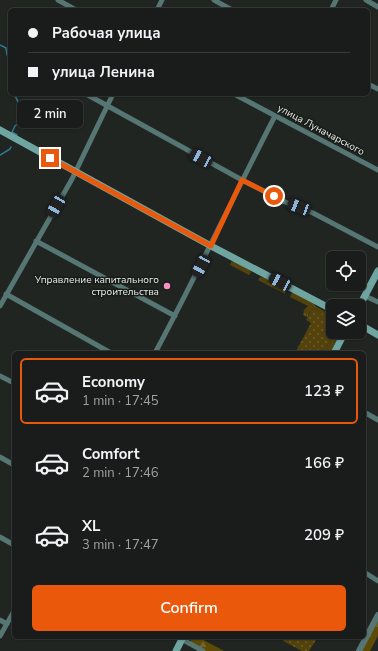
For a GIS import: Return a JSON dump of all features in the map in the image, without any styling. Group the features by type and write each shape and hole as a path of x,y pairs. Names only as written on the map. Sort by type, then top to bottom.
{"main road":[{"path":"0,130 211,246 326,306"},
{"path":"363,299 378,271"},
{"path":"366,328 378,335"},
{"path":"335,351 341,339"},
{"path":"176,651 181,639"}],"street":[{"path":"58,0 72,8"},
{"path":"214,0 228,8"},
{"path":"366,0 378,7"},
{"path":"90,96 242,180 285,202 313,212 378,247"},
{"path":"0,306 75,172 112,96"},
{"name":"улица Луначарского","path":"238,96 378,170"},
{"path":"156,351 211,246 242,180 275,116"},
{"path":"36,241 174,316"},
{"path":"6,294 107,351"},
{"path":"365,296 378,302"},
{"path":"0,376 12,382"},
{"path":"366,413 378,420"},
{"path":"0,457 12,464"},
{"path":"0,537 12,544"},
{"path":"366,573 378,581"},
{"path":"0,636 12,615"},
{"path":"366,638 378,615"},
{"path":"0,620 7,624"},
{"path":"183,639 203,651"},
{"path":"359,651 365,639"}],"green space":[{"path":"234,261 246,267 251,272 249,275 230,265 231,262"},
{"path":"260,277 268,279 287,289 285,294 258,280"},
{"path":"294,292 313,302 315,306 326,312 326,316 312,308 307,317 303,315 304,310 308,306 290,297"},
{"path":"312,308 326,316 326,339 331,339 324,351 296,351 311,323 306,320"},
{"path":"331,339 337,339 331,351 324,351"},
{"path":"378,615 378,636 370,651 359,651"},
{"path":"192,639 202,639 224,651 203,651 189,644"},
{"path":"284,639 317,639 309,651 302,651 283,641"}],"waterway":[{"path":"0,45 6,48 8,56"},
{"path":"15,96 21,111 20,122 15,126 12,132 17,135"},
{"path":"0,155 11,147"}],"place":[{"name":"Управление капитального строительства","path":"167,286"}],"route":[{"path":"50,158 211,246 242,180 274,196"}]}
